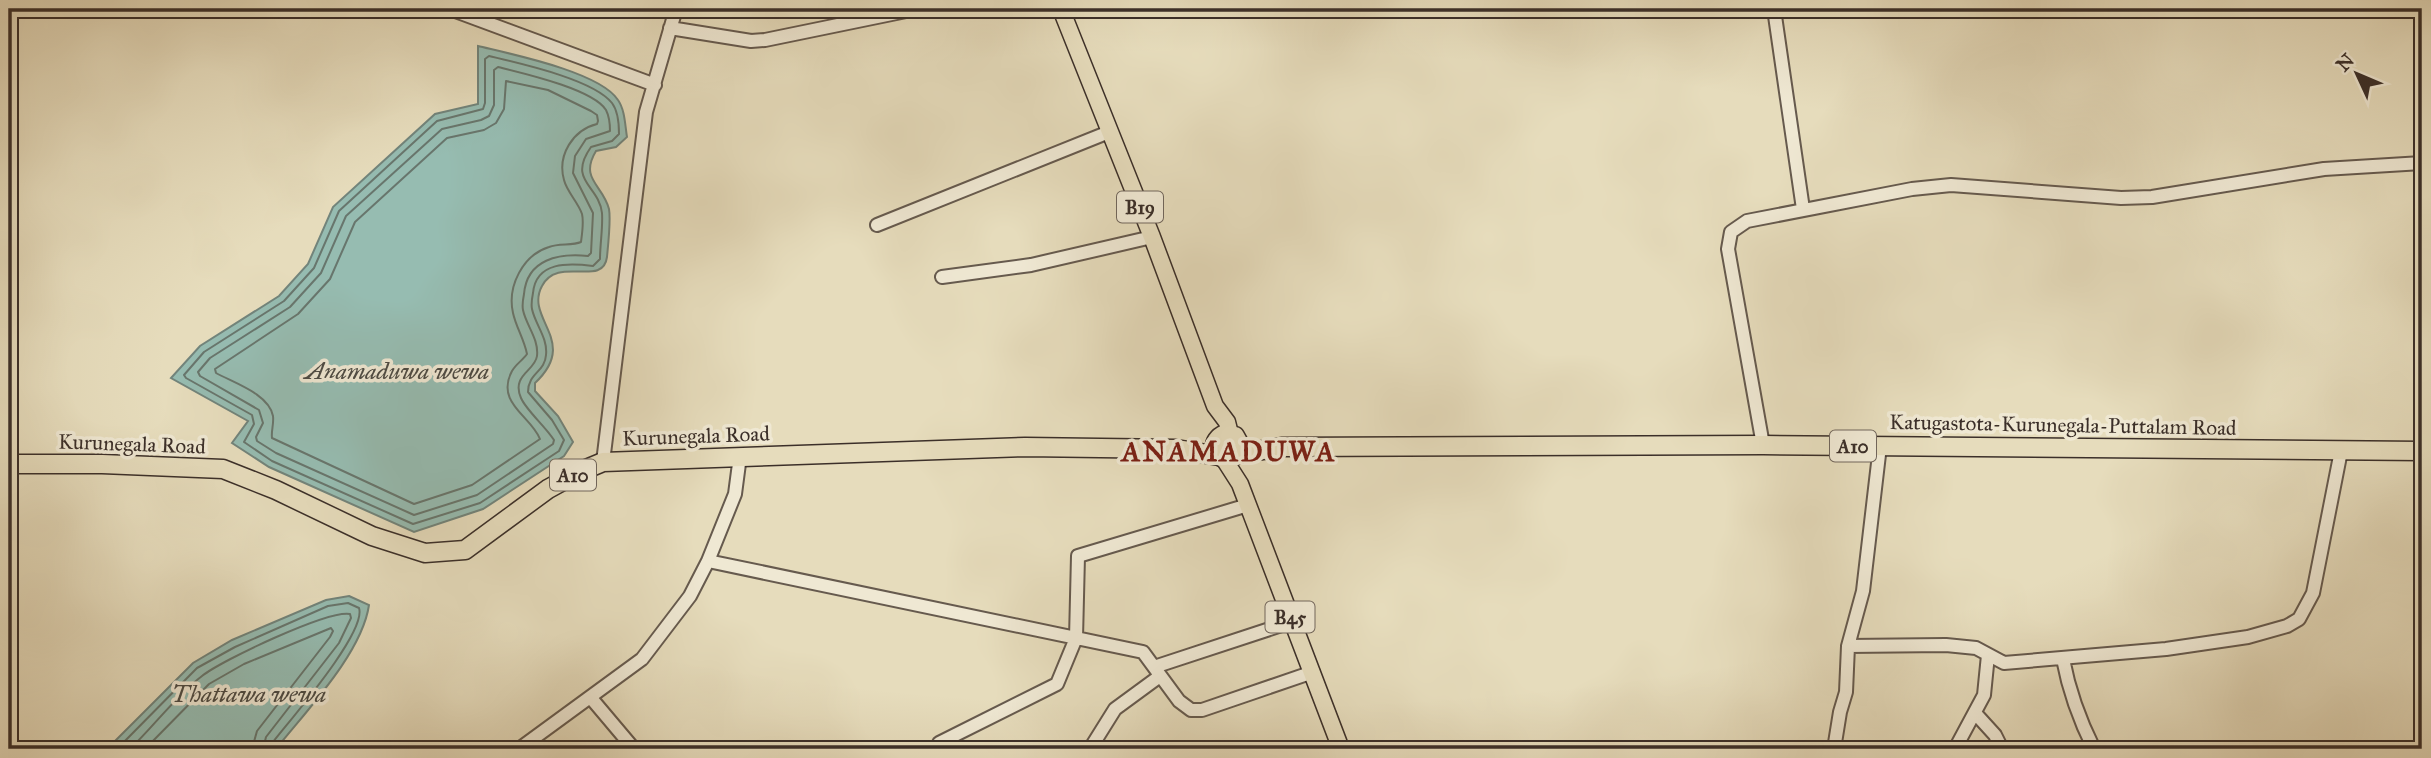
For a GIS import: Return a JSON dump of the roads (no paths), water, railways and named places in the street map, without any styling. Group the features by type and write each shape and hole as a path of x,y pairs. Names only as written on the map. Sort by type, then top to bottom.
{"highway":[{"name":"Katugastota-Kurunegala-Puttalam Road","path":"1227,446 1762,445 2422,451"},
{"name":"Kurunegala Road","path":"9,464 102,464 223,469 276,490 372,536 425,553 465,550 548,489 603,462 1025,447 1176,449 1227,446"}],"main road":[{"name":"B19","path":"1061,9 1152,237 1227,446"},
{"name":"B45","path":"1227,446 1241,469 1240,484 1341,749"}],"street":[{"path":"450,9 654,85"},
{"path":"603,462 646,112 676,9"},
{"path":"670,28 751,41 765,40 916,9"},
{"path":"1774,9 1803,209"},
{"path":"877,225 1109,132"},
{"path":"1762,445 1728,249 1731,232 1747,221 1912,189 1951,185 2121,198 2151,197 2324,169 2422,163"},
{"path":"942,277 1031,265 1152,237"},
{"path":"1833,749 1846,692 1848,646 1863,591 1880,446"},
{"path":"1848,646 1946,645 1976,648 2004,663 2166,649 2248,637 2287,626 2299,619 2312,593 2341,452"},
{"path":"519,749 642,659 690,596 708,561 735,495 740,456"},
{"path":"939,743 1057,684 1076,638 1078,556 1248,505"},
{"path":"708,561 1143,652 1179,701 1191,710 1202,710 1312,672"},
{"path":"1090,749 1115,709 1157,671 1292,622"},
{"path":"1955,749 1984,695 1988,655"},
{"path":"2063,659 2072,699 2094,749"},
{"path":"591,698 635,749"},
{"path":"1975,713 1995,735 2002,749"}],"water":[{"name":"Anamaduwa wewa","path":"478,46 554,66 593,81 608,90 622,108 627,137 616,147 596,151 591,161 591,175 609,209 610,226 604,266 589,272 569,271 549,277 538,298 549,331 553,355 535,383 535,391 558,416 573,442 564,456 483,509 414,532 269,467 232,443 248,421 171,378 200,346 279,296 308,264 333,207 435,114 478,104"},
{"name":"Thattawa wewa","path":"349,596 369,605 356,642 332,680 276,749 107,749 193,663 232,640 326,600"}],"district":[{"name":"ANAMADUWA","path":"1229,451"}]}
